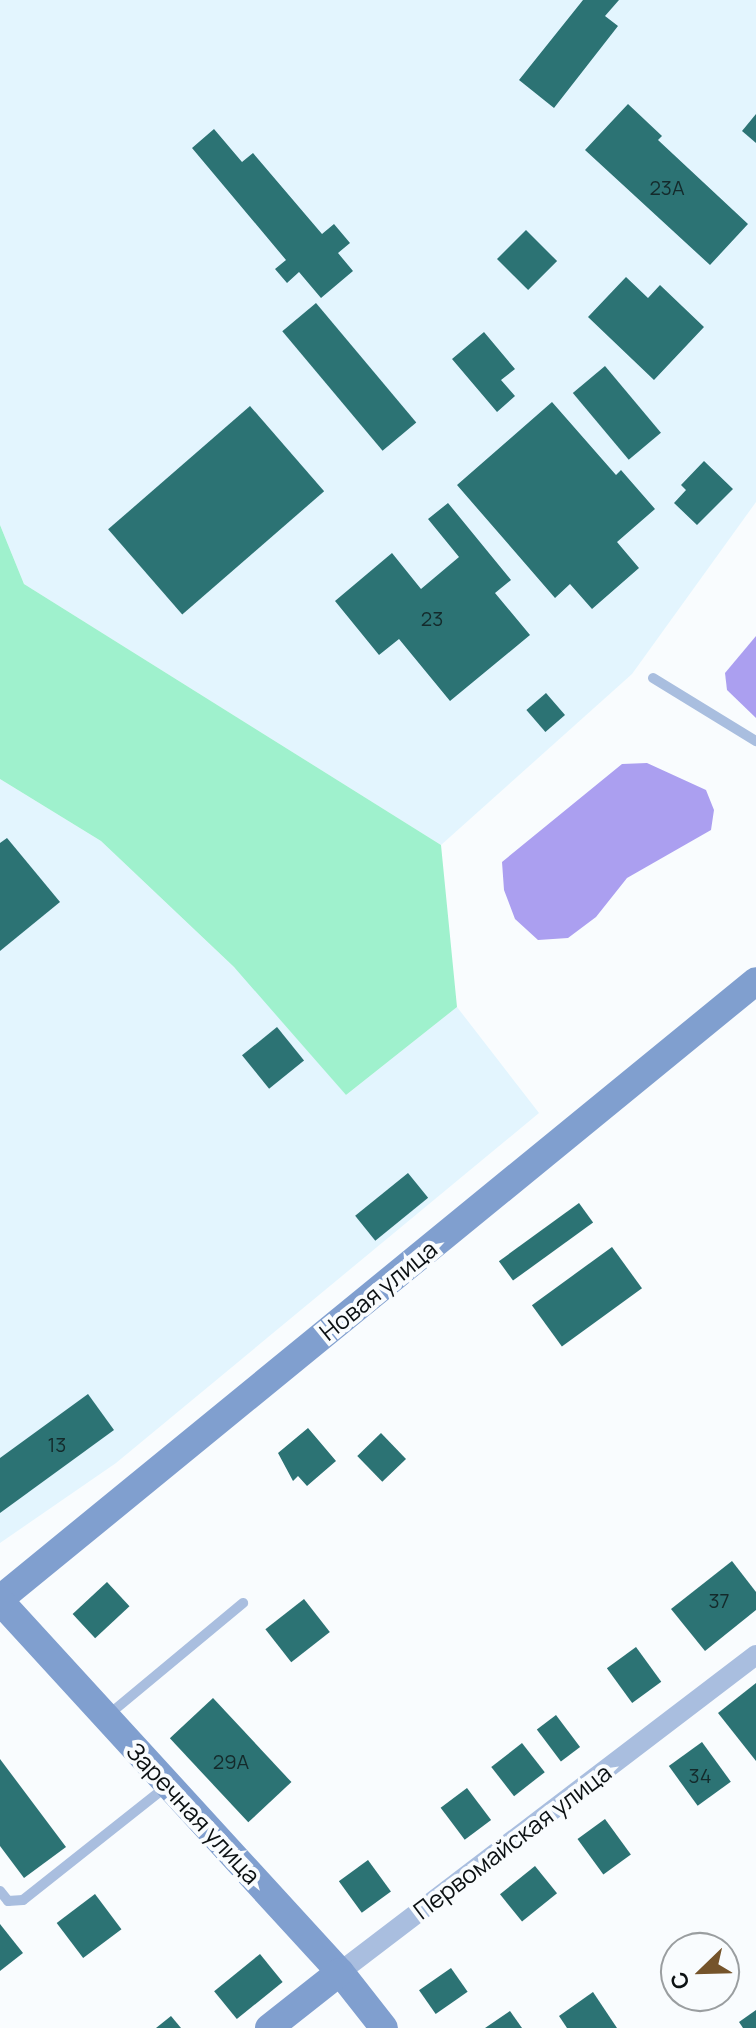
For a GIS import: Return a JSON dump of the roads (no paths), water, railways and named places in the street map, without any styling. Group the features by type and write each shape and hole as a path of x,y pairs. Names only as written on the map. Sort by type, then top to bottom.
{"street":[{"name":"Новая улица","path":"0,1600 756,981"},
{"name":"Заречная улица","path":"0,1600 340,1972 384,2028"},
{"name":"Первомайская улица","path":"269,2028 756,1655"}],"lane":[{"path":"653,678 756,741"},
{"path":"106,1717 243,1603"},
{"path":"0,1891 8,1901 23,1900 169,1785"}]}
